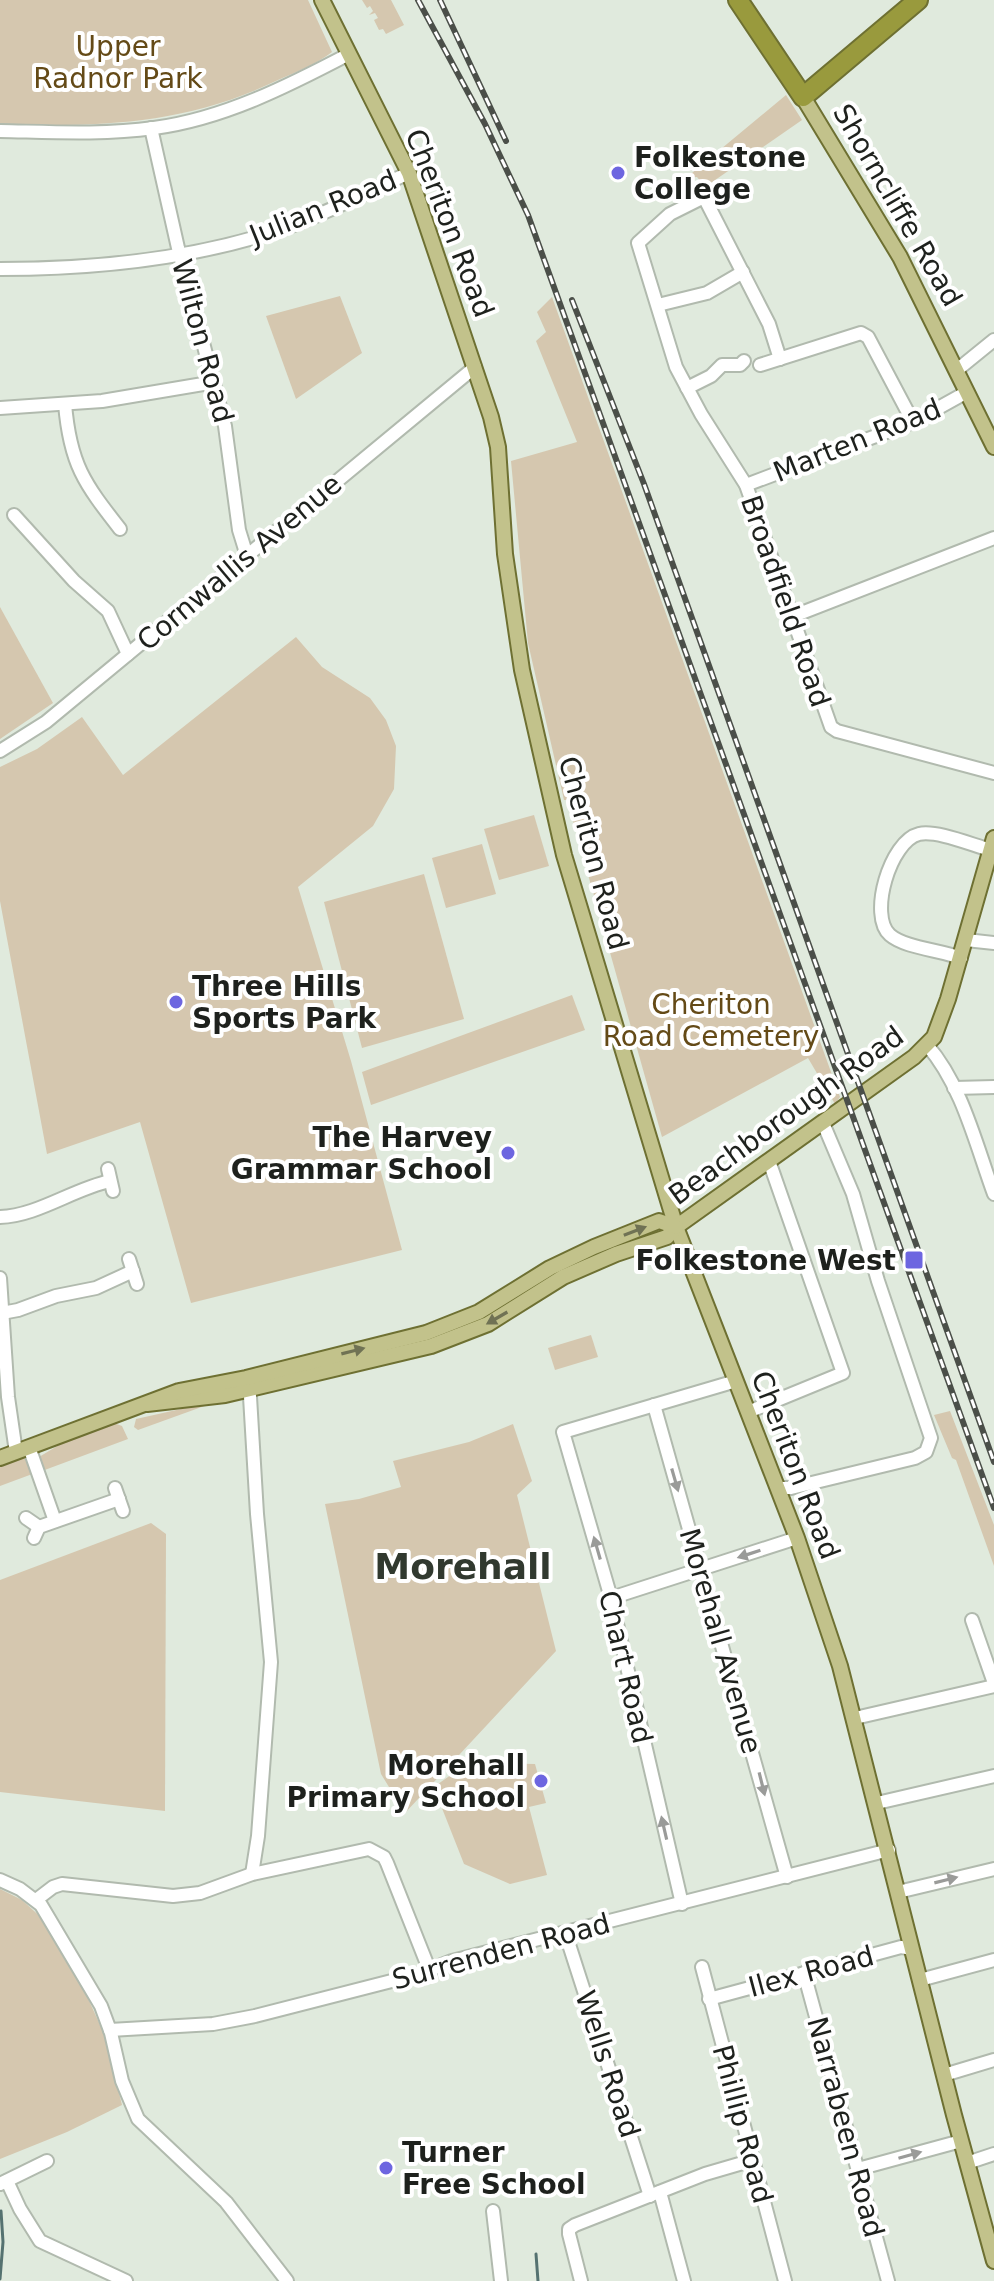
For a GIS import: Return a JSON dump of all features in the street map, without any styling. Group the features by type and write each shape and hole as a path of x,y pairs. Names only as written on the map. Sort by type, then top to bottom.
{"highway":[{"name":"Shorncliffe Road","path":"738,0 803,97"},
{"path":"803,97 918,0"}],"main road":[{"name":"Cheriton Road","path":"322,0 409,173 475,367 498,447 505,554 514,618 550,801 676,1227 797,1538 855,1718 935,2041 994,2261"},
{"name":"Shorncliffe Road","path":"803,97 886,233 994,447"},
{"path":"927,1045 934,1037 961,958 992,844"},
{"name":"Beachborough Road","path":"250,1383 269,1385 385,1359 462,1336 563,1277 603,1259 667,1237 676,1227 927,1045"},
{"path":"0,1458 179,1391 250,1383 446,1326 479,1312 574,1256 659,1221 676,1227"},
{"path":"147,1404 230,1394 250,1383"}],"street":[{"path":"0,131 66,134 151,128 214,114 251,101 349,54"},
{"name":"Wilton Road","path":"151,128 231,451 239,530 247,556"},
{"name":"Julian Road","path":"0,269 98,266 180,255 289,226 409,173"},
{"name":"Broadfield Road","path":"743,272 704,197 670,214 638,243 676,367 701,414 746,485 831,727 994,773"},
{"path":"658,305 707,293 743,272 769,324 780,359"},
{"path":"760,365 861,333 868,337 913,422"},
{"path":"957,370 994,340"},
{"path":"687,388 711,376 722,365 740,365 744,361"},
{"name":"Cornwallis Avenue","path":"0,751 46,722 475,367"},
{"path":"0,408 152,395 215,382"},
{"name":"Marten Road","path":"746,485 913,422 967,392"},
{"path":"65,404 70,443 78,470 120,529"},
{"path":"14,515 21,532 108,611 128,654"},
{"path":"791,617 994,538"},
{"path":"961,958 899,941 886,930 882,923 881,905 891,862 900,848 919,834 992,844"},
{"path":"966,940 994,943"},
{"path":"927,1045 954,1088 994,1194"},
{"path":"954,1088 994,1087"},
{"path":"778,1488 791,1488 915,1458 926,1452 931,1438 878,1281 853,1194 823,1123"},
{"path":"748,1412 845,1378 769,1161"},
{"path":"0,1217 35,1210 81,1189 110,1180"},
{"path":"2,1313 56,1296 96,1288 131,1265 137,1284"},
{"path":"0,1278 8,1397 23,1450 55,1521"},
{"path":"654,1405 736,1381"},
{"path":"250,1383 257,1514 271,1662 260,1820 252,1874"},
{"path":"252,1409 269,1385"},
{"path":"230,1394 252,1409"},
{"name":"Chart Road","path":"654,1405 563,1432 611,1598 682,1904"},
{"name":"Morehall Avenue","path":"654,1405 787,1877"},
{"path":"26,1518 36,1533 55,1521 119,1499"},
{"path":"611,1598 797,1538"},
{"path":"855,1718 994,1684 972,1620"},
{"path":"877,1803 994,1776"},
{"path":"36,1900 62,1884 173,1896 200,1893 252,1874 369,1849 377,1852 387,1863 429,1969"},
{"name":"Surrenden Road","path":"110,2030 213,2024 255,2016 565,1932 889,1850"},
{"path":"898,1892 994,1869"},
{"path":"0,1880 36,1900 101,2006 122,2081 138,2119 226,2202 287,2281"},
{"name":"Wells Road","path":"565,1932 684,2281"},
{"name":"Ilex Road","path":"709,1999 901,1947 912,1949"},
{"path":"920,1980 994,1960"},
{"name":"Phillip Road","path":"702,1967 785,2281"},
{"name":"Narrabeen Road","path":"804,1973 888,2281"},
{"path":"944,2075 994,2060"},
{"path":"858,2169 961,2141"},
{"path":"967,2163 994,2154"},
{"path":"581,2281 569,2229 705,2174 753,2160"},
{"path":"47,2161 3,2182 27,2222 40,2241 110,2278 126,2281"},
{"path":"493,2211 501,2281"}],"green space":[{"name":"Upper Radnor Park","path":"0,0 308,0 332,52 306,68 243,95 176,114 73,125 0,124"},
{"path":"362,0 391,0 404,25 386,34 383,29 379,30 374,20 378,18 375,13 369,15 373,11"},
{"path":"786,95 802,120 705,187 697,177 686,178"},
{"path":"340,296 362,353 296,399 266,316"},
{"name":"Cheriton Road Cemetery","path":"552,297 840,1097 835,1104 808,1058 662,1137 567,800 564,800 528,643 511,461 577,442 536,341 546,332 537,312"},
{"path":"0,607 53,703 0,739"},
{"name":"Three Hills Sports Park","path":"296,637 322,667 370,698 386,720 396,746 394,789 373,826 298,887 351,1061 402,1250 191,1303 140,1122 47,1154 0,901 0,767 37,749 82,717 123,775"},
{"path":"534,815 549,866 499,880 484,829"},
{"path":"482,844 496,894 446,908 432,858"},
{"path":"424,874 464,1019 362,1048 324,902"},
{"path":"572,995 585,1030 371,1105 362,1072"},
{"path":"591,1335 598,1357 555,1370 548,1348"},
{"path":"221,1400 138,1430 134,1427 136,1419"},
{"path":"950,1411 994,1525 994,1566 956,1460 952,1458 934,1415"},
{"path":"111,1422 122,1426 128,1439 42,1471 39,1457 59,1442"},
{"path":"513,1424 532,1481 517,1495 556,1651 405,1813 381,1774 325,1504 359,1499 401,1487 393,1461 469,1442"},
{"path":"19,1457 28,1459 35,1473 0,1486 0,1464"},
{"path":"151,1523 166,1534 165,1811 0,1792 0,1580"},
{"path":"468,1763 535,1764 546,1803 529,1807 547,1875 510,1884 464,1864 436,1793 438,1784"},
{"path":"0,1889 22,1900 45,1921 82,1985 105,2036 122,2105 67,2132 0,2159"}],"waterway":[{"path":"0,2279 3,2242 1,2211"},
{"path":"536,2254 538,2281"}],"railway":[{"path":"418,0 485,124 528,215 994,1508"},
{"path":"440,0 506,141"},
{"path":"572,300 644,484 994,1462"}],"place":[{"name":"Folkestone College","path":"618,173"},
{"name":"Three Hills Sports Park","path":"176,1002"},
{"name":"The Harvey Grammar School","path":"508,1153"},
{"name":"Folkestone West","path":"914,1260"},
{"name":"Morehall Primary School","path":"541,1781"},
{"name":"Turner Free School","path":"386,2168"}],"district":[{"name":"Morehall","path":"463,1566"}]}
